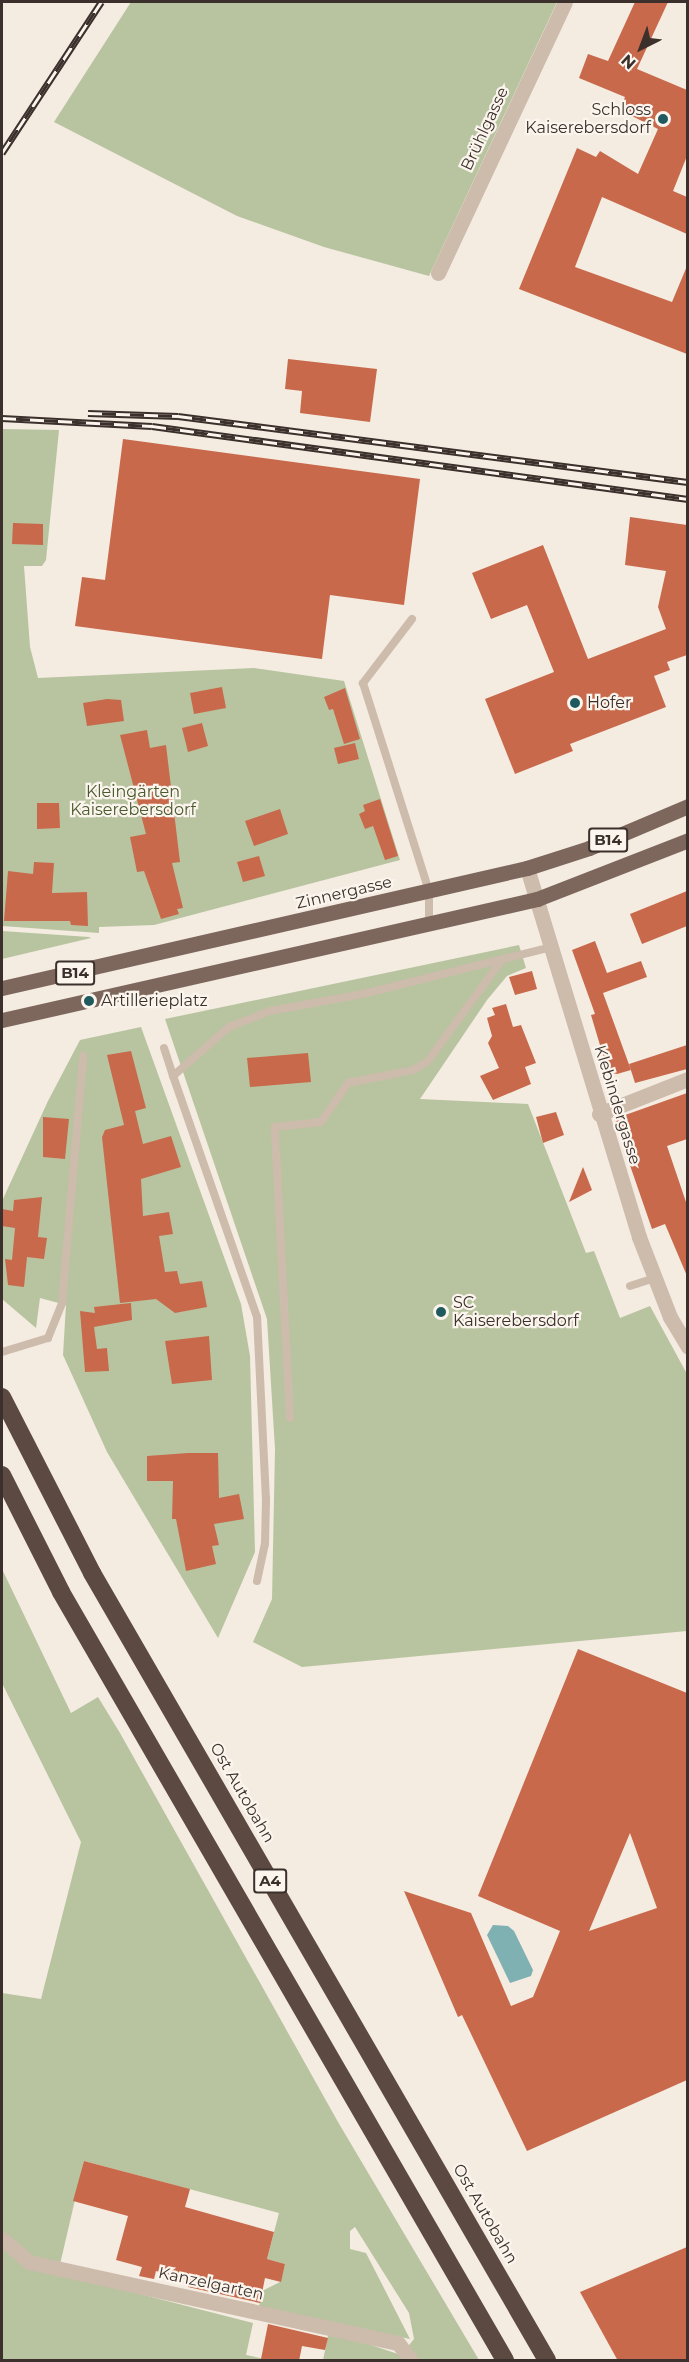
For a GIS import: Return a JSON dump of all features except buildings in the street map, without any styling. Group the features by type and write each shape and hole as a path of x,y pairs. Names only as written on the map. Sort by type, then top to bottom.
{"highway":[{"name":"Ost Autobahn","path":"2,1397 92,1573 547,2361"},
{"name":"A4","path":"2,1476 61,1592 505,2361"}],"main road":[{"name":"Zinnergasse","path":"2,988 527,868 589,848 687,806"},
{"name":"B14","path":"2,1020 537,899 687,840"}],"street":[{"name":"Brühlgasse","path":"438,273 565,2"},
{"name":"Klebindergasse","path":"527,868 552,947 599,1114 655,1278 687,1347"},
{"path":"599,1114 687,1079"},
{"name":"Kanzelgarten","path":"2,2239 29,2262 398,2343 411,2361"}],"lane":[{"path":"412,619 363,683 429,891 429,924"},
{"path":"173,1076 229,1027 270,1011 552,947"},
{"path":"290,1418 275,1127 321,1122 348,1083 413,1070 427,1062 502,960"},
{"path":"164,1048 257,1317 266,1500 265,1544 257,1581"},
{"path":"2,1352 48,1338 62,1303 83,1056"},
{"path":"630,1286 655,1278"}],"green space":[{"path":"131,2 557,2 429,276 324,247 237,216 54,122"},
{"name":"Kleingärten Kaiserebersdorf","path":"2,429 59,430 46,560 42,566 24,566 30,647 38,678 254,668 344,681 400,860 154,925 99,927 99,933 2,926"},
{"path":"2,931 89,937 91,938 2,959"},
{"name":"SC Kaiserebersdorf","path":"519,945 526,968 507,976 487,1000 420,1099 528,1104 586,1253 594,1251 620,1318 650,1306 687,1374 687,1631 302,1667 253,1642 272,1599 275,1449 267,1319 165,1019"},
{"path":"141,1027 241,1304 250,1356 255,1552 218,1638 107,1452 63,1355 66,1305 40,1298 36,1328 2,1299 2,1201 48,1101 80,1040"},
{"path":"2,1569 71,1713 98,1697 120,1733 338,2122 479,2360 323,2360 329,2331 401,2355 414,2339 409,2313 355,2227 350,2231 350,2249 366,2253 410,2339 259,2307 262,2291 280,2282 285,2264 267,2259 279,2213 84,2161 58,2273 253,2323 246,2355 270,2360 2,2360 2,1993 41,1999 81,1842 2,1683"}],"water":[{"path":"493,1925 508,1926 514,1931 533,1970 531,1976 510,1983 487,1935"}],"railway":[{"path":"2,153 101,2"},
{"path":"88,413 178,416 688,482"},
{"path":"2,418 152,426 688,499"}],"place":[{"name":"Schloss Kaiserebersdorf","path":"663,119"},
{"name":"Hofer","path":"575,703"},
{"name":"Artillerieplatz","path":"89,1001"},
{"name":"SC Kaiserebersdorf","path":"441,1312"}]}
